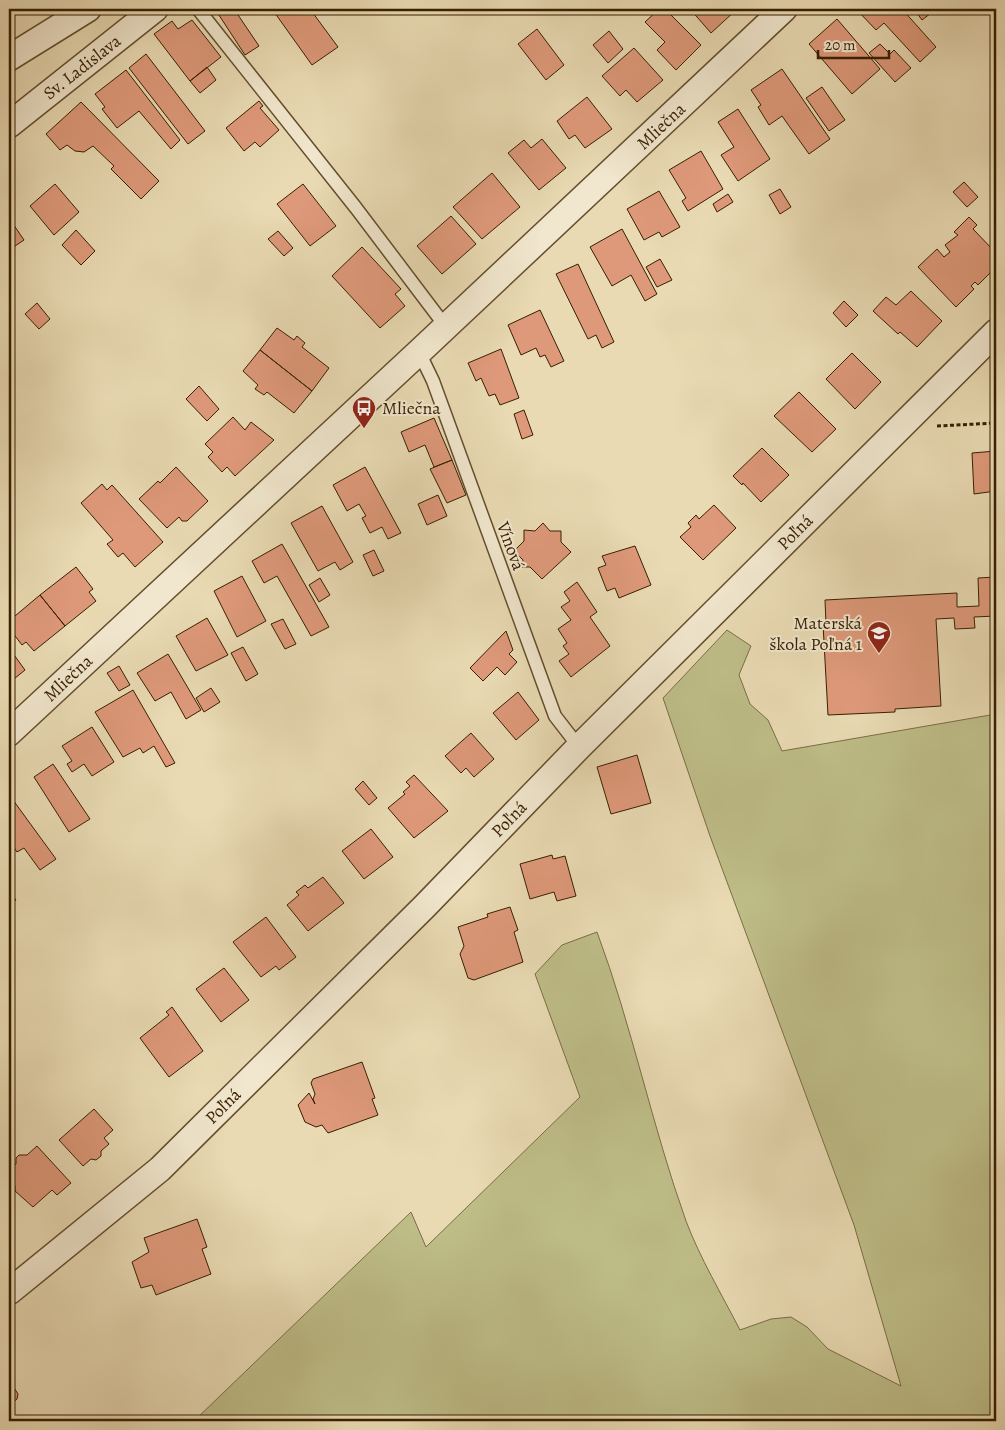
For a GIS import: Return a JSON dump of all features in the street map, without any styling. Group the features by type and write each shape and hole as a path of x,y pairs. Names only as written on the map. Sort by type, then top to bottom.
{"street":[{"path":"9,58 88,9"},
{"name":"Sv. Ladislava","path":"9,125 155,9"},
{"name":"Mliečna","path":"9,732 446,327 784,9"},
{"name":"Poľná","path":"9,1292 160,1169 426,906 579,747 996,332"}],"lane":[{"path":"198,9 356,208 446,327"},
{"name":"Vínová","path":"419,352 432,381 555,716 579,747"}],"path":[{"path":"899,428 996,423"}],"shaded area":[{"path":"727,630 751,646 739,675 750,704 768,720 782,751 996,714 996,1421 194,1421 411,1212 426,1247 580,1097 535,974 562,945 597,932 621,1003 686,1221 704,1263 740,1330 771,1319 791,1317 807,1327 828,1349 901,1386 854,1225 710,836 663,698"}],"building":[{"path":"215,9 234,9 259,46 245,55"},
{"path":"272,9 310,9 338,47 312,65"},
{"path":"659,9 665,9 701,45 676,70 657,50 665,42 645,22"},
{"path":"690,9 733,9 735,11 711,33"},
{"path":"856,9 902,9 936,47 920,62 884,23 876,30"},
{"path":"914,9 927,9 931,13 922,20"},
{"path":"948,9 961,9 953,15"},
{"path":"837,19 880,69 852,94 809,44"},
{"path":"192,20 221,57 190,81 154,34 172,21 178,29"},
{"path":"537,29 564,65 546,80 518,44"},
{"path":"609,31 623,49 608,63 593,45"},
{"path":"880,44 890,54 894,50 911,68 895,82 869,53"},
{"path":"634,48 663,80 637,102 626,90 620,96 602,76"},
{"path":"146,54 205,131 188,144 129,68"},
{"path":"207,67 216,80 200,93 190,81"},
{"path":"782,69 830,139 809,154 782,116 769,125 758,107 761,105 751,90"},
{"path":"126,70 180,140 171,149 139,111 117,128 102,109 105,107 95,94"},
{"path":"822,87 845,120 829,131 806,98"},
{"path":"587,97 612,129 585,148 575,135 569,139 557,121"},
{"path":"259,101 263,106 260,108 279,130 260,147 255,142 244,151 226,128"},
{"path":"81,102 159,181 141,199 111,169 114,166 93,146 84,152 75,151 67,145 60,150 46,134"},
{"path":"738,109 770,159 738,181 721,155 734,147 718,122"},
{"path":"542,139 566,168 539,190 508,153 524,140 531,148"},
{"path":"701,151 723,189 688,211 682,201 686,198 669,170"},
{"path":"492,173 520,207 482,239 453,207"},
{"path":"964,182 978,197 967,207 953,192"},
{"path":"55,184 79,212 54,235 30,206"},
{"path":"303,184 336,226 310,246 277,204"},
{"path":"780,189 791,207 780,214 769,195"},
{"path":"659,191 680,227 662,237 659,232 644,240 627,209"},
{"path":"728,194 733,202 717,212 713,204"},
{"path":"451,216 476,244 442,274 417,246"},
{"path":"969,217 977,225 973,229 996,253 996,267 978,285 975,282 971,286 974,289 956,307 918,267 937,249 944,257 950,252 945,245 958,235 954,232"},
{"path":"9,218 24,240 9,250"},
{"path":"622,229 657,294 645,301 631,275 612,286 590,247"},
{"path":"76,230 95,251 81,265 62,245"},
{"path":"278,231 293,248 284,256 268,239"},
{"path":"362,247 401,289 395,294 405,306 380,328 332,276"},
{"path":"660,259 672,280 657,287 646,267"},
{"path":"578,264 614,342 602,348 596,335 588,339 556,274"},
{"path":"911,291 942,321 917,347 900,332 898,334 873,311 886,297 896,305"},
{"path":"844,301 858,315 846,327 833,313"},
{"path":"37,303 50,319 39,329 25,314"},
{"path":"540,310 564,361 551,367 545,355 540,357 536,348 521,355 508,325"},
{"path":"277,328 294,340 297,336 305,343 302,347 329,368 312,391 260,350"},
{"path":"501,349 519,398 500,405 495,394 489,396 481,378 476,381 468,363"},
{"path":"260,350 312,391 294,413 267,392 264,395 255,389 258,385 243,371"},
{"path":"852,353 881,382 855,409 826,379"},
{"path":"199,386 219,409 207,421 186,399"},
{"path":"799,392 836,429 812,452 774,416"},
{"path":"524,410 533,435 522,439 514,414"},
{"path":"233,417 245,430 251,422 274,440 235,476 227,467 222,472 208,457 213,452 205,444"},
{"path":"434,418 452,460 434,467 425,445 409,452 401,432"},
{"path":"762,448 789,475 761,502 743,483 742,485 733,476"},
{"path":"996,451 996,491 974,494 972,453"},
{"path":"452,460 466,495 447,503 430,469"},
{"path":"176,467 208,501 187,521 182,521 179,517 167,528 139,499 158,481 160,483"},
{"path":"365,467 401,533 388,539 382,527 370,533 362,518 366,516 359,504 347,511 333,485"},
{"path":"102,484 107,490 112,485 163,542 135,567 123,553 118,557 107,544 113,540 81,503"},
{"path":"438,495 447,516 427,525 418,504"},
{"path":"714,505 736,528 703,560 680,537 691,527 688,523 696,515 699,519"},
{"path":"322,506 353,562 340,570 335,562 318,571 291,523"},
{"path":"543,523 550,531 561,531 561,542 571,552 542,579 530,567 522,567 523,560 514,551 524,541 524,530 535,531"},
{"path":"282,544 329,627 311,636 277,576 264,583 252,561"},
{"path":"635,546 651,585 619,598 615,588 607,591 598,568 606,565 602,556"},
{"path":"374,550 384,571 373,576 363,555"},
{"path":"76,567 93,589 89,592 96,601 65,626 40,595"},
{"path":"242,576 266,621 237,637 214,591"},
{"path":"996,577 996,616 974,617 975,628 955,629 954,618 936,619 941,706 895,709 895,712 828,715 823,624 826,624 825,600 957,593 957,607 979,606 978,578"},
{"path":"320,578 330,595 319,602 309,585"},
{"path":"577,582 597,612 590,617 610,646 571,677 559,661 569,654 563,646 567,643 558,629 571,620 561,607 570,601 564,592"},
{"path":"40,595 65,626 34,651 26,642 22,645 9,628 9,621"},
{"path":"207,618 228,655 196,671 176,636"},
{"path":"283,619 296,644 285,649 271,624"},
{"path":"506,631 513,650 509,654 517,662 505,675 497,667 483,681 470,668"},
{"path":"243,647 258,674 246,681 231,653"},
{"path":"9,648 25,670 9,683"},
{"path":"168,654 201,710 186,719 171,692 155,701 137,673"},
{"path":"119,666 130,685 119,691 107,673"},
{"path":"211,688 220,702 204,712 196,698"},
{"path":"133,690 175,763 166,767 154,746 143,753 140,748 123,757 95,712"},
{"path":"518,692 539,720 516,740 493,713"},
{"path":"92,727 114,762 92,776 84,764 72,772 67,764 72,761 62,746"},
{"path":"471,733 494,759 474,777 466,768 461,773 445,756"},
{"path":"637,755 651,803 611,814 597,767"},
{"path":"53,764 90,819 69,832 34,777"},
{"path":"414,775 448,811 414,838 388,808 405,794 403,792 410,786 406,782"},
{"path":"363,781 377,798 369,805 355,789"},
{"path":"13,800 56,859 40,870 24,848 17,852 9,840 9,803"},
{"path":"371,829 393,857 364,879 342,851"},
{"path":"552,855 553,859 565,856 576,896 557,901 554,892 530,899 520,864"},
{"path":"323,877 344,903 308,931 287,905 299,895 296,892 305,885 308,888"},
{"path":"9,891 16,900 9,905"},
{"path":"510,907 518,930 514,932 523,962 474,980 468,978 460,954 464,946 458,927 488,917 487,914"},
{"path":"266,917 296,957 279,970 276,966 261,977 233,942"},
{"path":"224,968 249,1000 221,1022 196,989"},
{"path":"172,1007 203,1051 169,1077 140,1038 169,1015 166,1012"},
{"path":"362,1062 375,1098 372,1099 378,1115 328,1133 322,1125 316,1127 305,1122 298,1105 309,1093 315,1104 313,1099 315,1094 311,1083 313,1079"},
{"path":"94,1109 113,1130 104,1138 109,1144 101,1151 101,1156 96,1160 91,1159 83,1166 59,1140"},
{"path":"37,1146 71,1183 57,1195 52,1190 33,1207 15,1191 15,1186 9,1179 9,1171 16,1164 16,1158 19,1155 27,1155"},
{"path":"197,1219 207,1247 202,1249 211,1274 156,1295 152,1285 141,1288 132,1262 149,1252 144,1238"},
{"path":"9,1380 18,1394 17,1399 11,1404 9,1401"}],"place":[{"name":"Mliečna","path":"364,429"},
{"name":"Materská škola Poľná 1","path":"879,654"}]}
